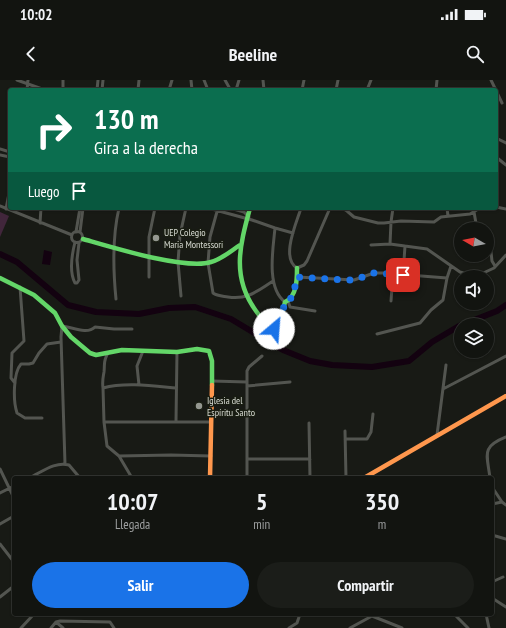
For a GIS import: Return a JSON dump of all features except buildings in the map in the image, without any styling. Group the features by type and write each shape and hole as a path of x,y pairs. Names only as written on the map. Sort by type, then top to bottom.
{"street":[{"path":"17,80 28,82 41,88"},
{"path":"371,81 375,80"},
{"path":"498,95 502,103"},
{"path":"498,159 506,165"},
{"path":"0,206 6,209 8,198"},
{"path":"8,210 72,235 78,232"},
{"path":"40,223 41,210"},
{"path":"78,232 80,210"},
{"path":"78,232 83,210"},
{"path":"116,299 113,269 119,210"},
{"path":"149,277 149,237 154,210"},
{"path":"181,296 178,262 180,235 186,210"},
{"path":"218,210 210,237 208,263 212,293 232,298 247,297 273,281"},
{"path":"221,210 293,233"},
{"path":"237,210 244,212 249,218"},
{"path":"250,210 249,218 240,245 239,271 247,297 258,313 269,326 274,329 276,329 279,325 287,302 293,296 297,277 296,268 289,257 289,252 300,210"},
{"path":"296,268 304,265 307,261 329,210"},
{"path":"347,210 354,217 378,223 406,221 434,222 441,217 463,215 477,210"},
{"path":"390,244 393,210"},
{"path":"447,210 448,216"},
{"path":"474,212 476,222"},
{"path":"275,228 272,264 273,281 281,297 290,307 315,311"},
{"path":"78,232 82,235 83,239"},
{"path":"72,235 72,239 77,242"},
{"path":"77,242 79,280 76,283 74,280 72,260 77,242 83,239 114,248 178,262 208,263 221,258 240,245"},
{"path":"371,245 390,244 427,250 460,272 473,276 486,272 495,266 506,255"},
{"path":"403,275 406,246"},
{"path":"493,262 495,266"},
{"path":"377,334 420,323 431,310 443,300 451,266"},
{"path":"297,277 349,280 374,273 447,278"},
{"path":"390,301 393,274"},
{"path":"0,278 34,294 54,313 71,337 90,353 96,355 122,350 177,352 197,349 209,351 212,361 210,476"},
{"path":"15,383 11,378 12,353 24,341 20,287"},
{"path":"62,326 89,330 94,329 95,327 132,329"},
{"path":"62,326 61,342 65,464"},
{"path":"42,418 25,418 17,413 14,388 15,383 21,364 34,363 39,353 47,344 61,342"},
{"path":"139,385 137,371 143,351"},
{"path":"176,422 177,352"},
{"path":"108,353 104,363 102,382 107,446 119,456 131,476"},
{"path":"247,476 247,371 249,366 262,356"},
{"path":"443,389 506,356"},
{"path":"437,436 446,366"},
{"path":"212,381 247,384 290,382"},
{"path":"103,388 109,386 139,385 176,388"},
{"path":"367,476 506,396"},
{"path":"345,439 367,439 371,432 373,414"},
{"path":"104,422 211,422"},
{"path":"309,423 310,476"},
{"path":"345,431 346,476"},
{"path":"490,476 487,454 488,448 494,442 506,437"},
{"path":"119,456 211,456"},
{"path":"247,460 310,459"},
{"path":"33,476 55,465 65,464 69,465 78,476"},
{"path":"0,469 12,494"},
{"path":"0,493 12,487"},
{"path":"494,489 502,502 506,505"},
{"path":"494,504 502,502"},
{"path":"0,524 12,517"},
{"path":"494,536 506,539"},
{"path":"0,544 12,559"},
{"path":"494,581 503,577"},
{"path":"0,597 12,588"},
{"path":"494,599 506,607"},
{"path":"21,628 32,616"},
{"path":"289,628 297,623 299,616"},
{"path":"350,628 371,616"},
{"path":"375,616 402,628"},
{"path":"456,616 468,628"},
{"path":"486,616 488,628"},
{"path":"50,628 56,622 60,621 110,622 114,628"},
{"path":"56,622 63,628"}],"shaded area":[{"path":"0,212 9,216 0,237"},
{"path":"44,250 52,252 50,265 42,264"}],"waterway":[{"path":"0,254 17,262 68,305 96,312 139,314 169,308 195,307 231,319 283,350 310,361 332,365 372,367 409,361 432,342 459,326 497,311 506,305"}],"traffic: fast":[{"path":"249,210 241,248 240,273 248,298 262,319 273,328 276,329 279,325 285,302 289,300 294,292 296,287 297,268"},
{"path":"83,239 166,260 199,264 219,259 240,245"},
{"path":"0,278 34,295 55,313 62,326 71,337 90,353 96,355 122,350 177,352 197,349 209,351 212,361 212,385"}],"traffic: slow":[{"path":"210,476 212,385"},
{"path":"367,476 506,396"}],"place":[{"name":"UEP Colegio Maria Montessori","path":"156,238"},
{"name":"Iglesia del Espíritu Santo","path":"199,406"}],"route":[{"path":"274,329 278,328 285,302 293,296 297,277 354,280 374,273 403,275"}]}
